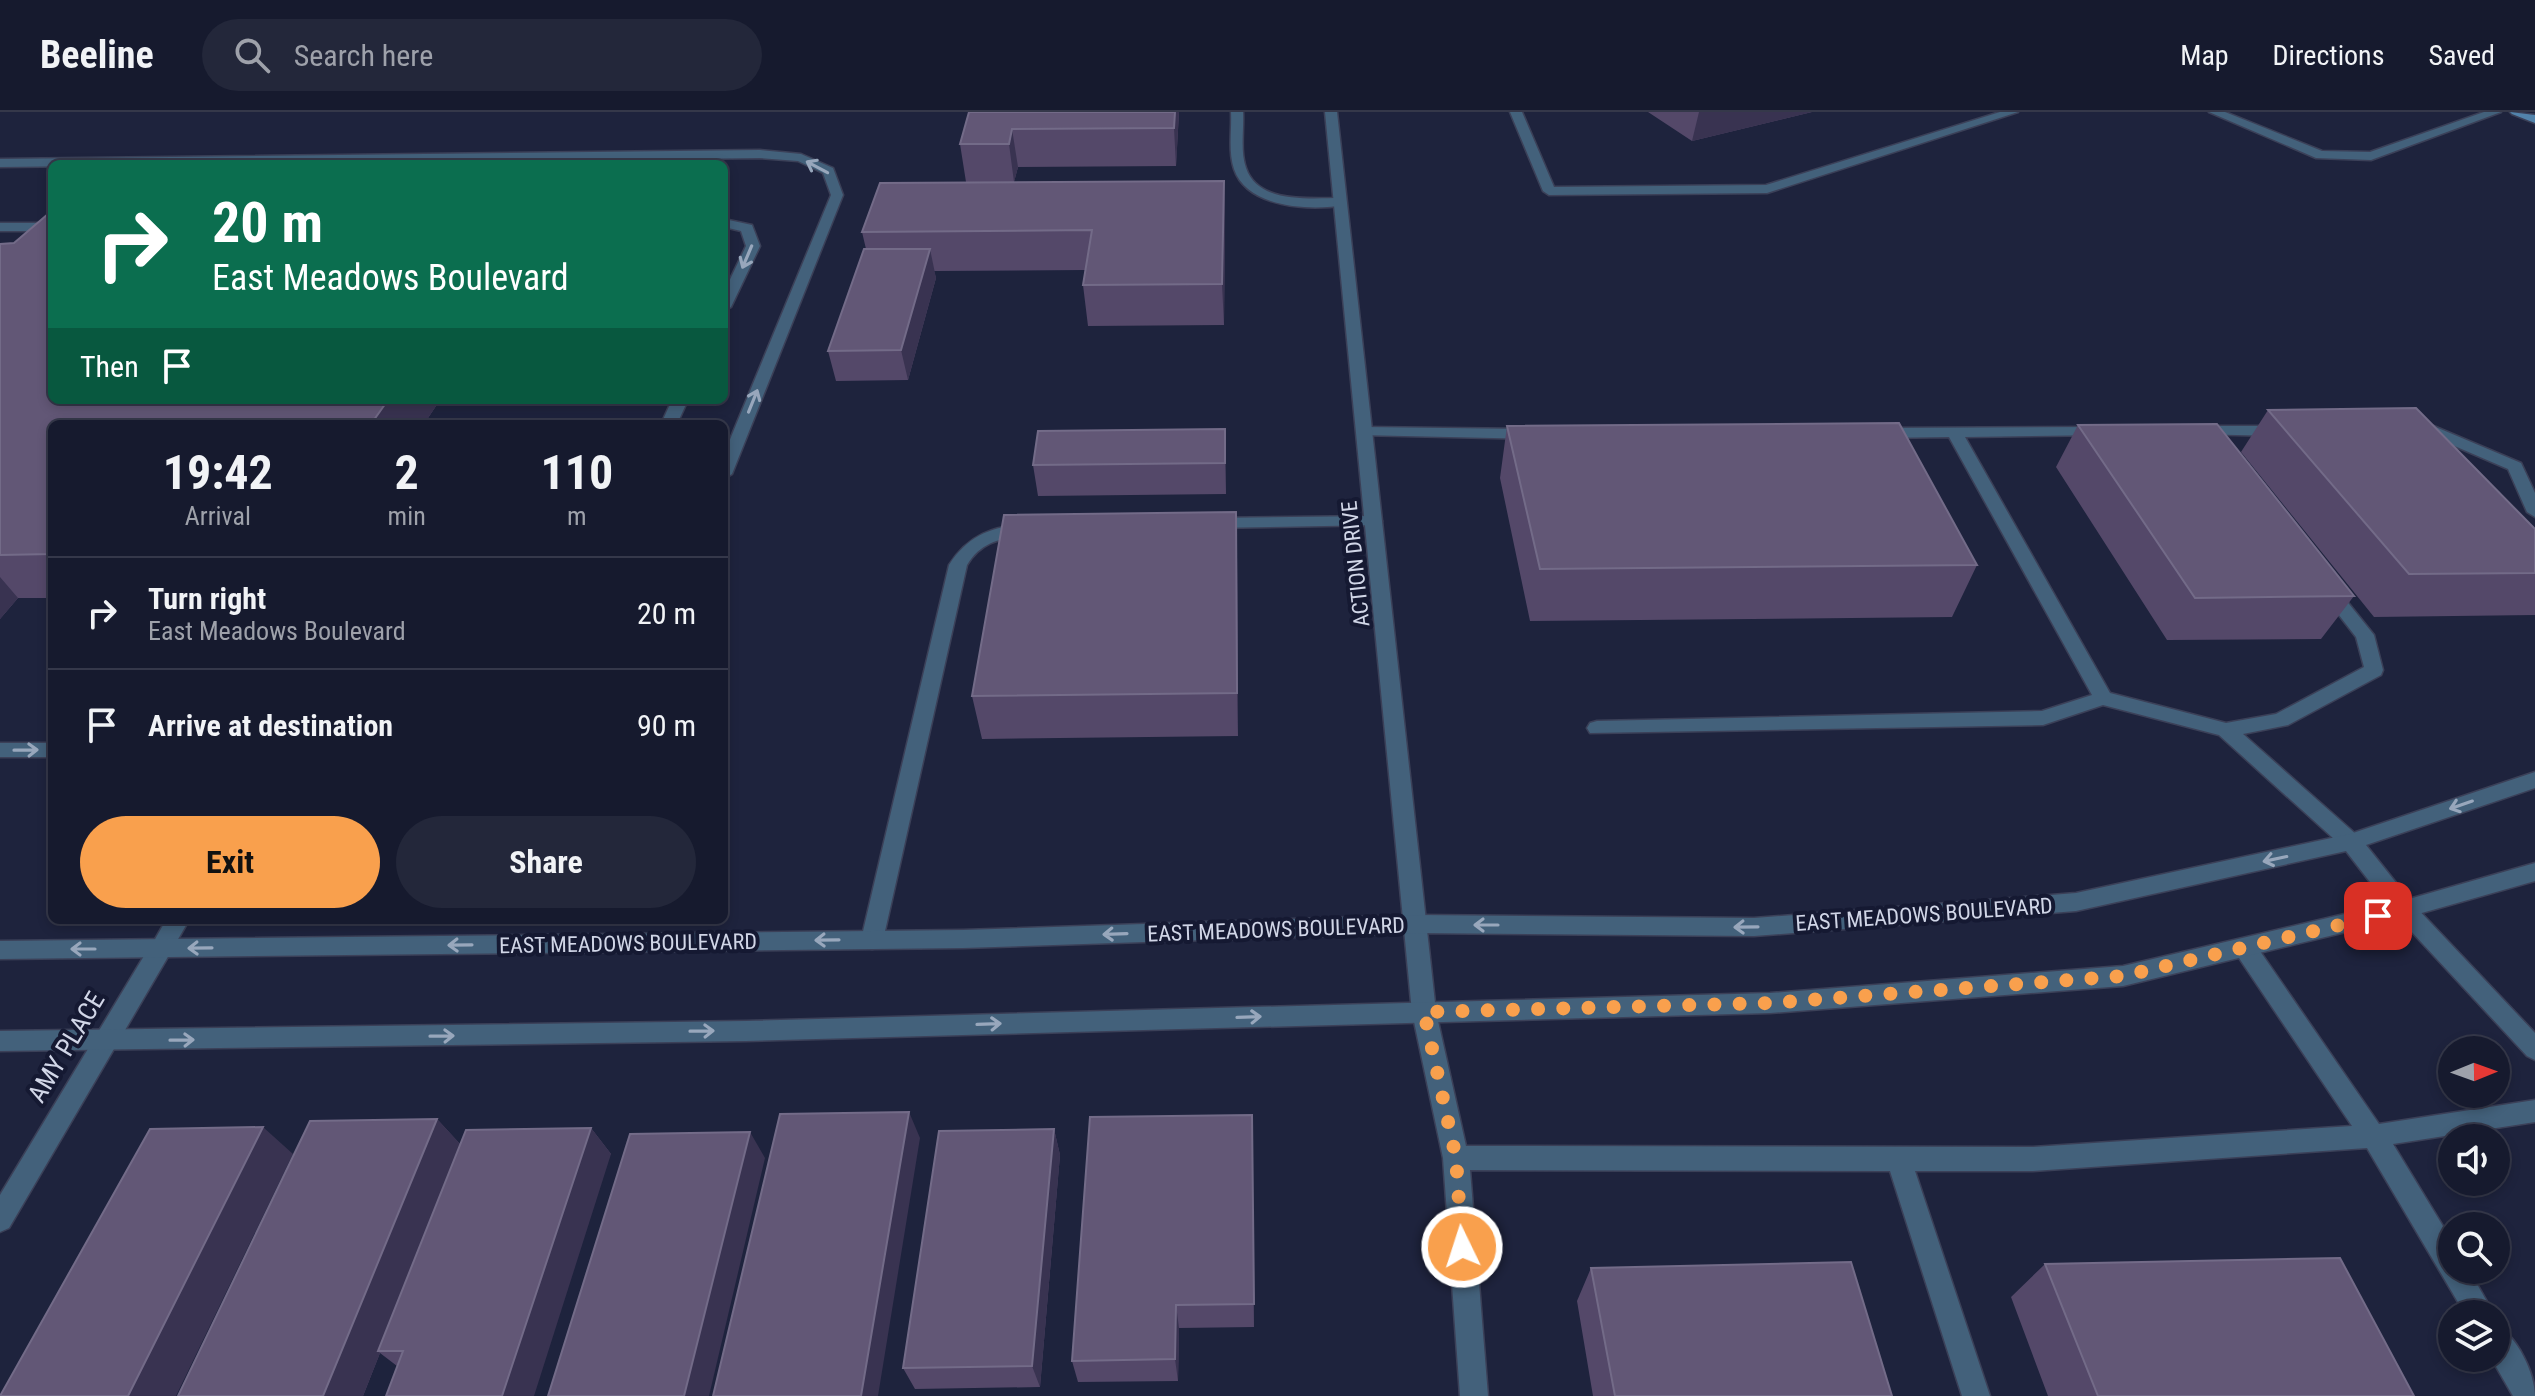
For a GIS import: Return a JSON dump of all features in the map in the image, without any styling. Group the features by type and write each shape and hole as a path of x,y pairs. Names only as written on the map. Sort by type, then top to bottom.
{"main road":[{"path":"2516,112 2535,119"}],"street":[{"path":"1237,112 1240,169 1247,185 1268,196 1340,202"},
{"name":"ACTION DRIVE","path":"1331,112 1424,1012 1456,1158 1474,1396"},
{"path":"1516,112 1549,191 1767,189 2012,112"},
{"path":"2215,112 2320,155 2358,156 2371,156 2495,112"},
{"path":"382,160 760,154 801,158 829,171 837,195 728,464"},
{"path":"4,166 48,165"},
{"path":"728,224 747,228 753,246 728,299"},
{"path":"0,227 48,227"},
{"path":"2400,430 2431,430 2515,466 2535,512"},
{"path":"2221,455 2194,431 2293,431"},
{"path":"1365,432 1550,434"},
{"path":"1954,432 2103,698"},
{"path":"1860,433 2124,432"},
{"path":"1185,524 1374,521"},
{"path":"872,940 958,565 973,544 993,533 1046,528"},
{"path":"1597,728 2043,718 2103,698 2226,730 2281,720 2374,670 2365,635 2317,575"},
{"path":"2226,730 2351,842 2404,909 2535,1049"},
{"path":"0,750 48,750"},
{"name":"EAST MEADOWS BOULEVARD","path":"0,950 872,940 1417,924 1754,927 2076,902 2351,842 2535,780"},
{"path":"0,1041 746,1031 1770,1003 2108,977 2245,948 2404,909 2535,872"},
{"name":"AMY PLACE","path":"0,1219 176,924"},
{"path":"2245,948 2373,1136 2438,1243"},
{"path":"1456,1158 2033,1159 2373,1136 2535,1111"},
{"path":"1899,1160 1976,1396"},
{"path":"2510,1364 2529,1396"}],"building":[{"path":"969,112 1175,112 1174,128 1012,129 1009,144 960,144"},
{"path":"1224,181 1222,284 1083,285 1092,230 862,232 880,183"},
{"path":"48,214 48,404 385,404 374,420 48,420 48,554 0,555 0,244 14,243"},
{"path":"864,249 930,249 901,350 828,351"},
{"path":"2416,408 2535,529 2535,573 2409,574 2268,410"},
{"path":"1899,423 1977,565 1540,569 1507,426"},
{"path":"2217,424 2354,596 2195,598 2078,425"},
{"path":"1225,429 1225,463 1033,465 1038,431"},
{"path":"1236,512 1237,693 972,696 1004,515"},
{"path":"909,1112 861,1396 713,1396 780,1114"},
{"path":"1252,1115 1254,1304 1176,1305 1175,1359 1072,1361 1090,1117"},
{"path":"437,1119 323,1396 178,1396 310,1121"},
{"path":"263,1127 128,1396 0,1396 150,1129"},
{"path":"591,1128 502,1396 386,1396 403,1351 378,1351 466,1130"},
{"path":"1054,1129 1032,1366 903,1368 939,1131"},
{"path":"750,1132 684,1396 548,1396 630,1134"},
{"path":"2340,1258 2414,1396 2098,1396 2045,1264"},
{"path":"1851,1262 1892,1396 1615,1396 1591,1268"}],"route":[{"path":"1462,1247 1456,1158 1424,1012 1770,1003 2123,976 2378,916"}]}
